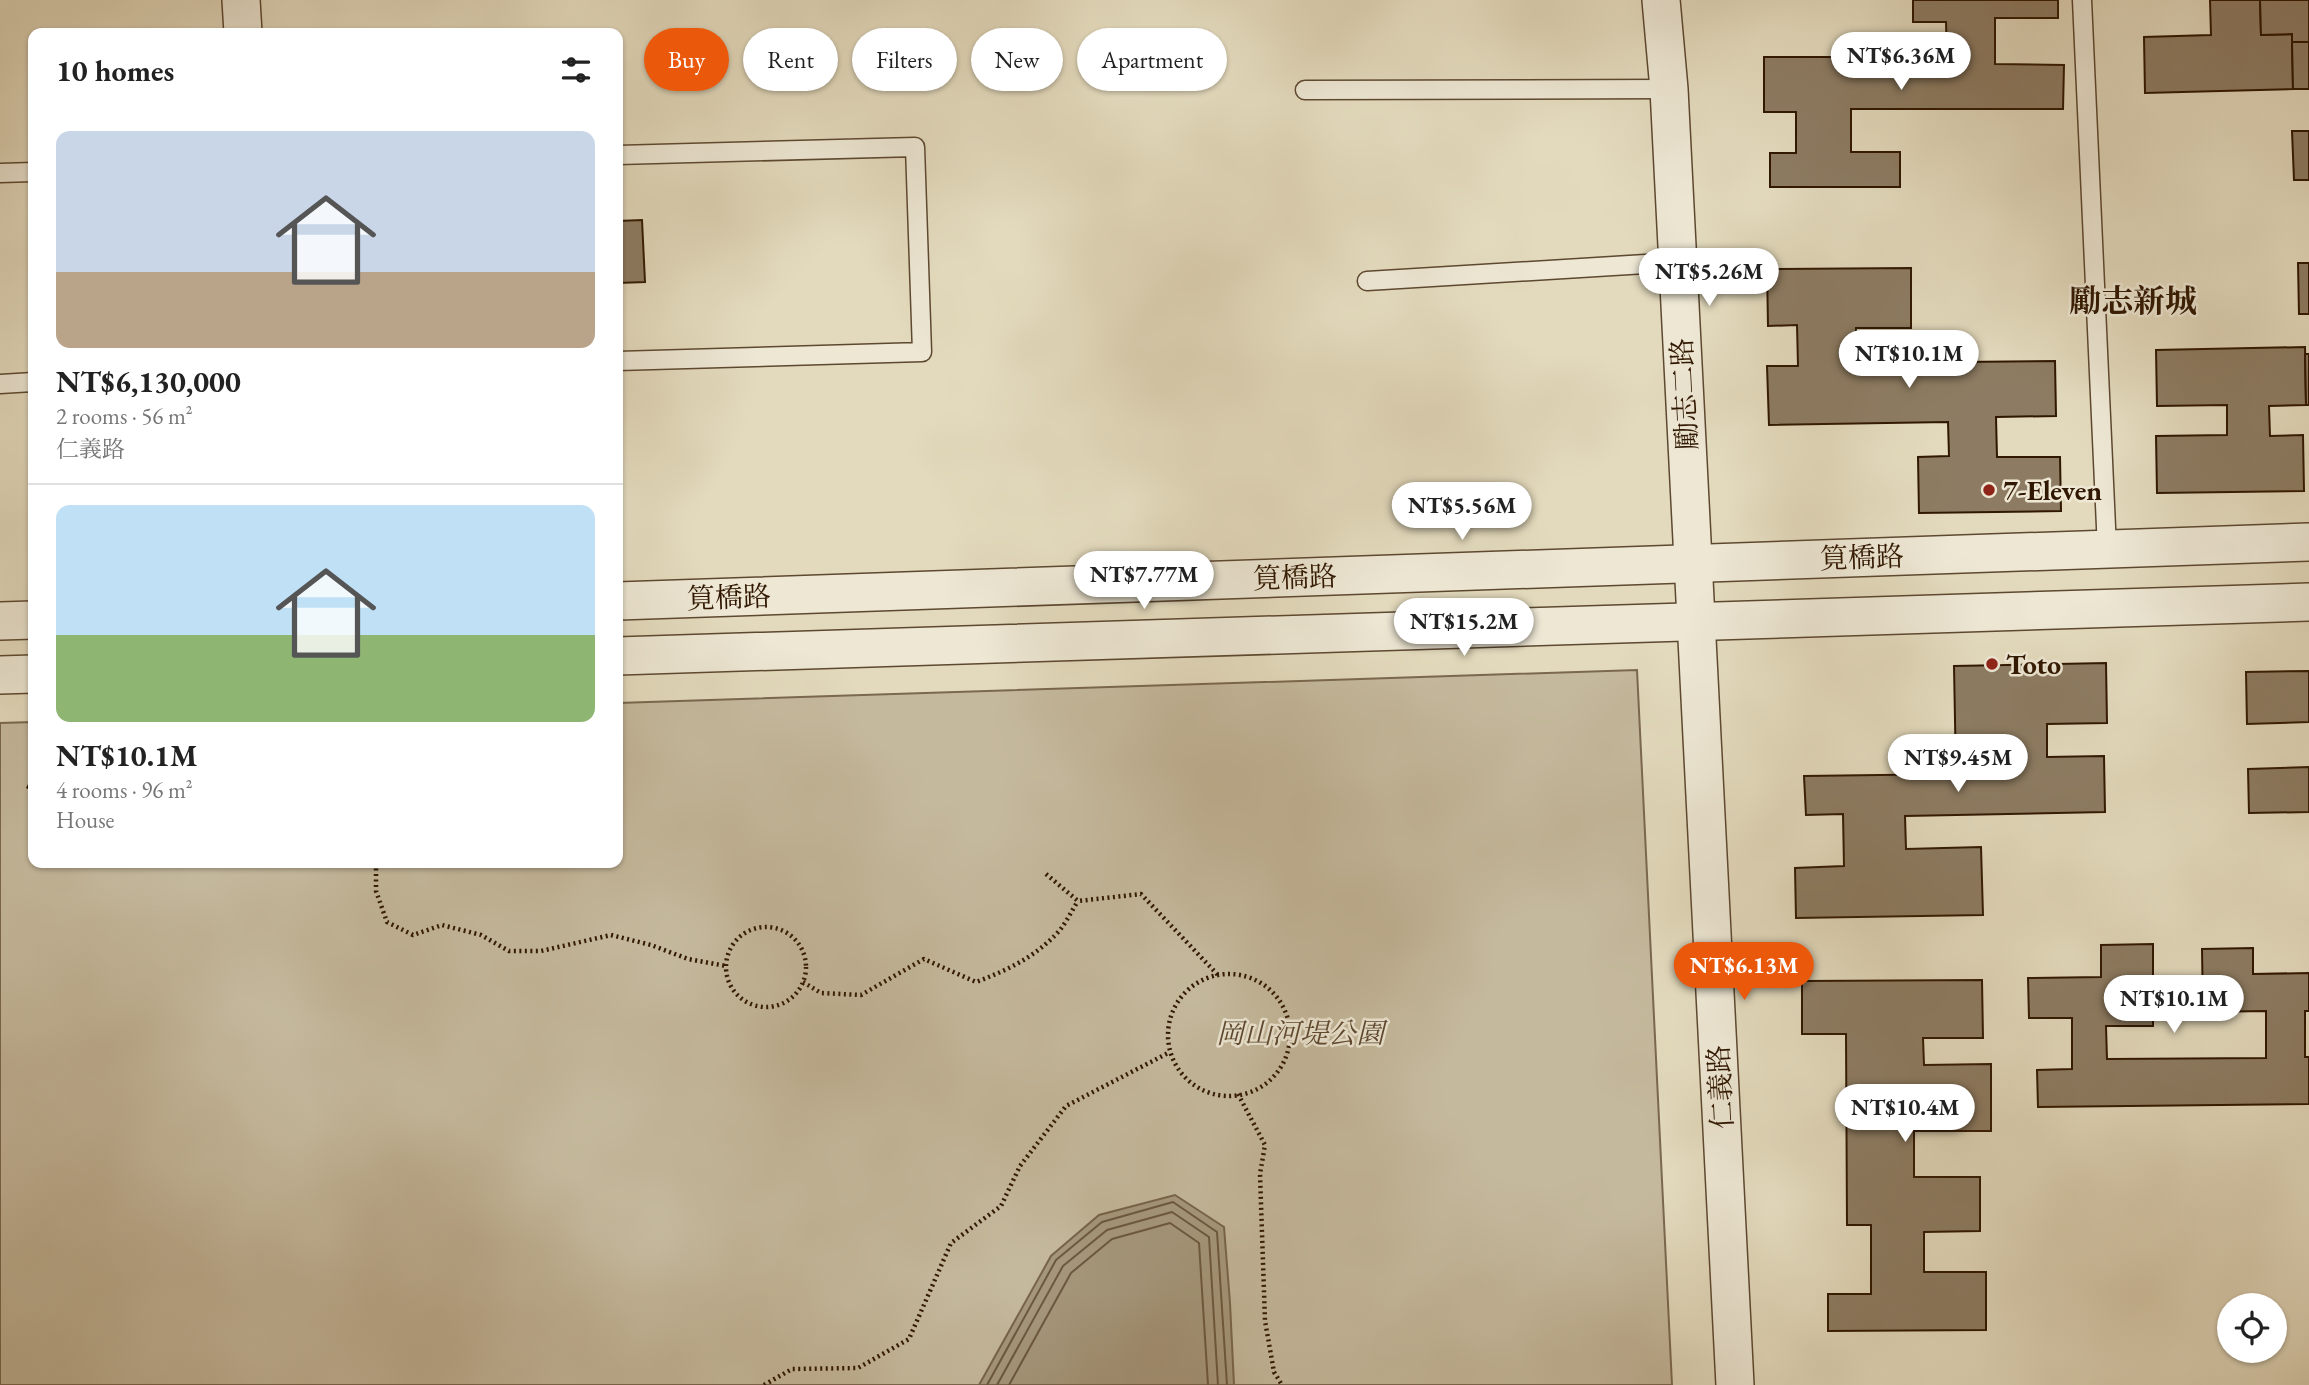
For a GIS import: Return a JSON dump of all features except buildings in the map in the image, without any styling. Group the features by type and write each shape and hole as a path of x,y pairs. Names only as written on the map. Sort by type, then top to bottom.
{"street":[{"path":"241,0 243,28"},
{"name":"勵志二路","path":"1661,0 1670,89 1695,621"},
{"name":"筧橋路","path":"623,601 2309,542"},
{"path":"2231,545 2232,604"},
{"path":"1171,581 1174,638"},
{"name":"筧橋路","path":"623,656 2309,602"},
{"path":"0,621 28,621"},
{"name":"仁義路","path":"1695,621 1735,1385"},
{"path":"0,675 28,674"}],"lane":[{"path":"2082,0 2107,549"},
{"path":"1305,90 1670,89"},
{"path":"623,155 915,147 922,352 623,361"},
{"path":"0,173 28,172"},
{"path":"1367,281 1678,262"},
{"path":"0,384 28,382"}],"path":[{"path":"376,868 376,891 387,922 412,935 442,925 481,935 509,951 541,951 611,935 652,945 688,959 726,966"},
{"path":"1046,874 1078,901 1141,894 1218,975"},
{"path":"803,982 821,993 861,995 924,959 976,982 1011,969 1040,947 1062,928 1078,901"},
{"path":"757,928 782,930 800,945 806,970 796,994 772,1006 745,1001 735,992 728,980 726,966 728,953 736,941 757,928"},
{"path":"1218,975 1239,975 1259,982 1276,996 1287,1014 1290,1034 1287,1053 1279,1071 1265,1084 1247,1093 1228,1096 1209,1093 1192,1084 1178,1070 1170,1052 1167,1033 1171,1014 1182,996 1198,982 1218,975"},
{"path":"764,1385 792,1369 858,1368 908,1339 951,1243 1001,1206 1020,1167 1066,1107 1170,1052"},
{"path":"1238,1093 1265,1145 1260,1174 1265,1321 1275,1372 1282,1385"}],"green space":[{"name":"岡山河堤公園","path":"1637,670 1672,1385 0,1385 0,723 28,722 28,868 623,868 623,703"}],"water":[{"path":"1175,1195 1224,1227 1234,1385 979,1385 1051,1256 1099,1215"}],"place":[{"name":"7-Eleven","path":"1989,490"},
{"name":"Toto","path":"1992,664"}],"district":[{"name":"勵志新城","path":"2133,301"}]}
